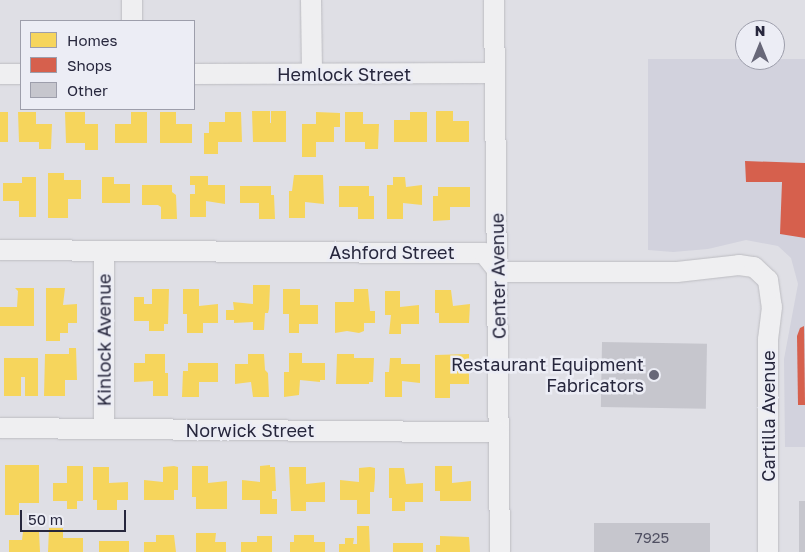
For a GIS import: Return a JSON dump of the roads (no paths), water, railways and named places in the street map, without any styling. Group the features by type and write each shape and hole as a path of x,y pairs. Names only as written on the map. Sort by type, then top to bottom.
{"street":[{"path":"132,0 132,20"},
{"path":"311,0 312,74"},
{"name":"Center Avenue","path":"494,0 499,272 500,552"},
{"name":"Hemlock Street","path":"195,74 494,72"},
{"path":"0,74 20,74"},
{"name":"Ashford Street","path":"0,250 484,253 499,272"},
{"name":"Kinlock Avenue","path":"104,251 104,429"},
{"name":"Cartilla Avenue","path":"499,272 677,272 739,265 754,267 768,280 772,306 768,339 768,552"},
{"name":"Norwick Street","path":"0,428 499,432"}],"place":[{"name":"Restaurant Equipment Fabricators","path":"654,375"}]}
